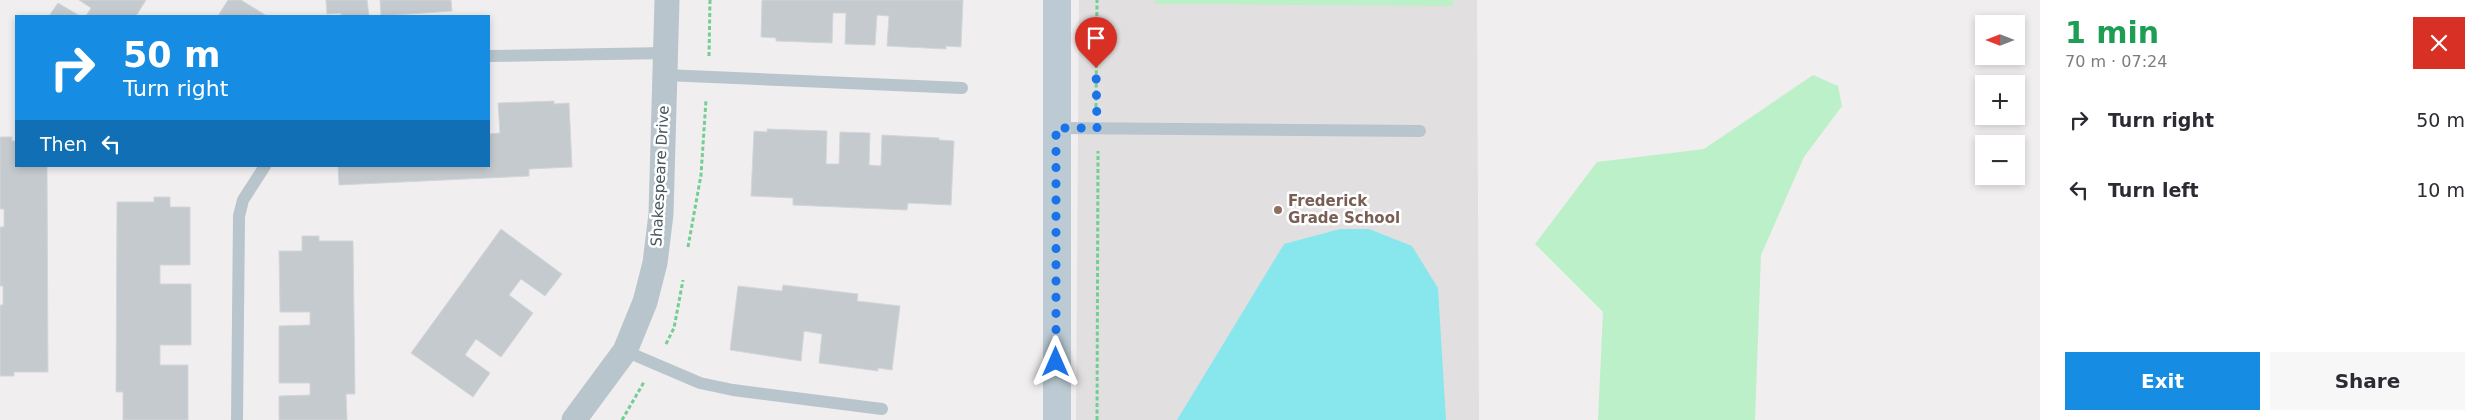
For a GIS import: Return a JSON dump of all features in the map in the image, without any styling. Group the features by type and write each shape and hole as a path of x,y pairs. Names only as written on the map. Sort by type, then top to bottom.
{"street":[{"name":"Shakespeare Drive","path":"574,420 625,351 645,302 655,263 661,214 667,0"},
{"path":"1056,0 1056,420"}],"lane":[{"path":"490,56 665,64 962,88"},
{"path":"1056,128 1420,131"},
{"path":"237,420 239,216 243,200 264,167"},
{"path":"625,351 708,385 733,390 882,409"}],"path":[{"path":"1096,0 1097,420"}],"shaded area":[{"name":"Frederick Grade School","path":"1079,0 1477,0 1479,420 1076,420"}],"green space":[{"path":"1155,0 1453,0 1453,6 1155,4"},
{"path":"1813,75 1838,86 1842,106 1804,157 1761,255 1755,420 1598,420 1603,312 1535,244 1597,162 1704,149"}],"water":[{"path":"1340,229 1369,229 1412,246 1438,288 1446,420 1177,420 1284,244"}],"building":[{"path":"79,0 146,0 137,15 87,15 91,8"},
{"path":"228,0 241,0 265,15 219,15"},
{"path":"326,0 367,0 369,15 327,14"},
{"path":"380,0 451,0 452,11 381,15"},
{"path":"762,0 963,0 961,47 946,46 946,49 887,46 889,16 877,15 875,45 845,44 846,13 833,13 832,43 776,41 776,38 761,37"},
{"path":"58,3 78,15 50,15"},
{"path":"554,101 554,104 569,103 572,167 529,169 529,176 339,185 338,167 490,167 490,134 500,133 498,103"},
{"path":"767,129 827,131 826,164 839,164 840,132 870,133 869,165 881,166 882,135 939,138 939,140 954,141 951,205 908,203 907,210 793,205 793,198 751,196 754,131 767,132"},
{"path":"0,137 12,137 12,141 15,141 15,167 47,167 48,372 14,372 14,376 0,376 0,305 3,305 3,286 0,286 0,227 4,227 4,209 0,209"},
{"path":"154,197 170,197 170,207 190,207 190,265 160,265 160,284 191,284 191,345 160,345 160,365 188,365 188,420 123,420 123,392 116,392 117,202 154,202"},
{"path":"501,229 562,274 545,296 521,279 509,295 533,313 501,357 476,339 465,355 490,373 473,397 411,353"},
{"path":"302,236 319,236 319,241 353,241 355,394 346,394 347,420 279,420 279,396 310,395 310,383 279,383 279,326 310,325 310,312 280,312 279,251 302,251"},
{"path":"783,285 858,294 857,301 900,306 892,370 878,368 878,371 819,363 822,334 804,331 801,361 730,350 738,286 782,291"}],"place":[{"name":"Frederick Grade School","path":"1278,210"}],"route":[{"path":"1056,362 1056,128 1097,128 1096,68"}]}
